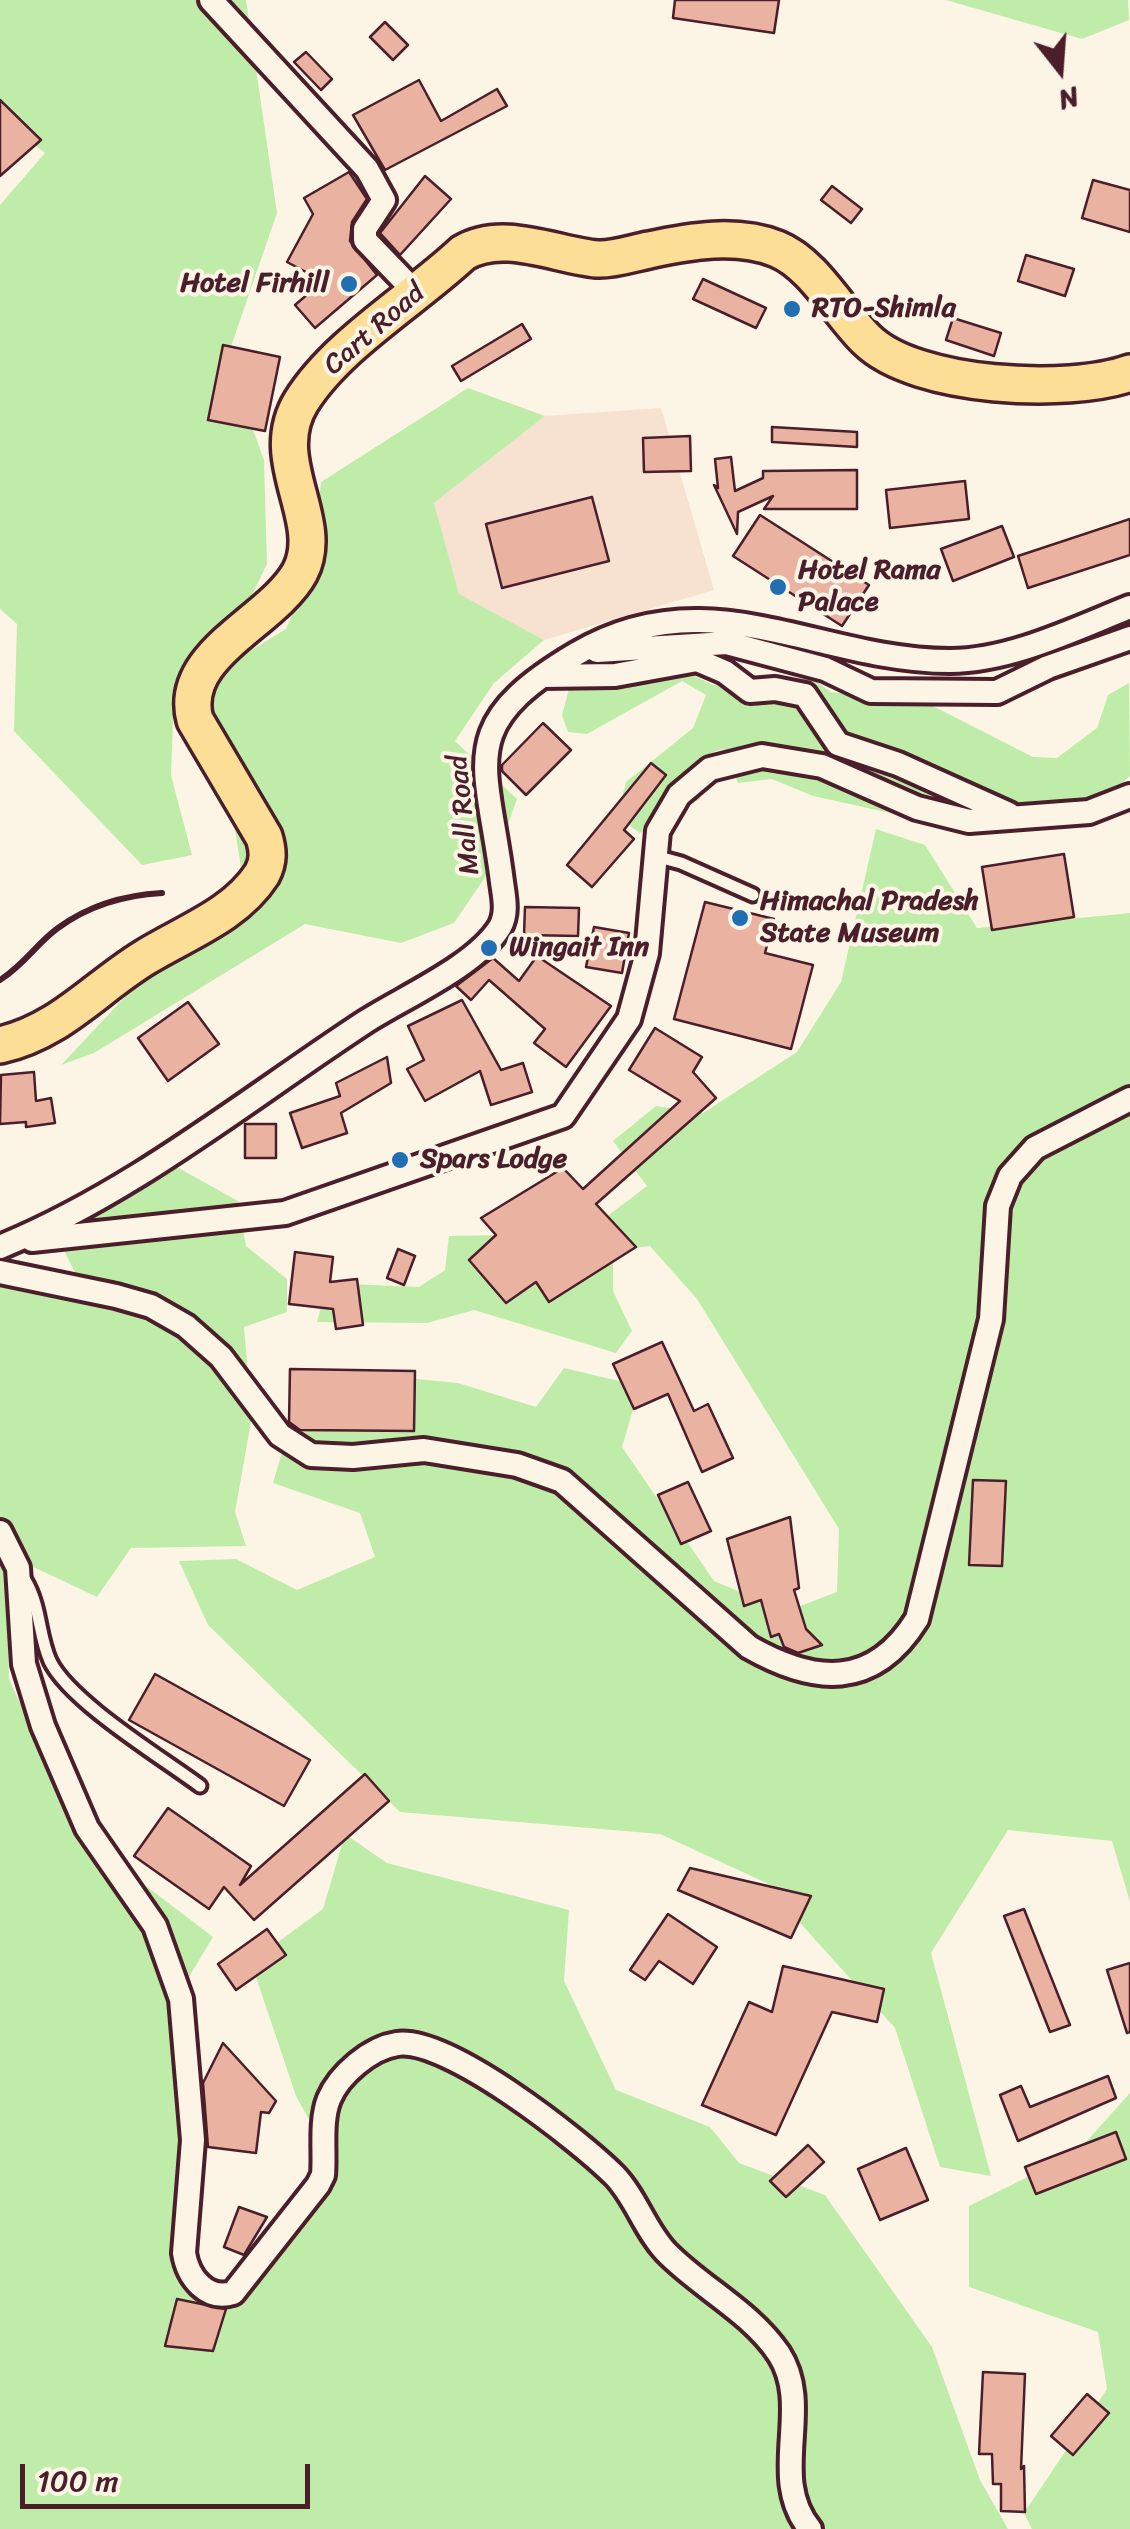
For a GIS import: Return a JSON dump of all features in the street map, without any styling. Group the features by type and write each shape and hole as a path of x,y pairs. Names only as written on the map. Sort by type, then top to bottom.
{"main road":[{"name":"Cart Road","path":"0,1044 62,1020 142,959 210,921 262,874 268,851 264,837 204,738 195,720 192,696 215,657 278,598 305,558 305,528 288,448 301,403 321,375 464,253 482,244 506,243 600,259 680,243 728,240 780,250 806,271 868,342 899,362 930,373 994,383 1097,380 1130,373"}],"street":[{"path":"210,0 368,169 384,200 365,229 365,240 417,294"},
{"name":"Mall Road","path":"5,1245 105,1198 245,1101 452,969 490,938 506,909 489,808 486,740 499,713 514,696 578,652 624,634 709,619 734,620 868,652 954,662 1044,640 1130,607"},
{"path":"578,652 728,644 825,669 870,691 997,692 1048,667 1130,638"},
{"path":"544,676 614,675 697,660 725,672 750,691 776,689 805,695 838,744 898,764 971,800 1022,819"},
{"path":"5,1245 286,1213 524,1126 563,1116 628,1019 647,953 658,831 680,796 710,769 762,756 822,766 862,780 918,808 970,821 1089,812 1130,796"},
{"path":"0,1272 151,1306 186,1326 221,1357 280,1435 311,1455 342,1457 424,1450 518,1465 562,1481 749,1647 778,1664 814,1675 839,1676 884,1657 904,1640 918,1619 990,1318 998,1206 1010,1176 1035,1148 1130,1099"},
{"path":"0,1532 18,1568 24,1664 43,1726 87,1828 156,1926 171,1961 181,1999 193,2140 184,2252 188,2268 209,2294 218,2298 234,2293 318,2185 324,2175 327,2102 342,2076 378,2051 399,2043 425,2047 518,2098 579,2140 620,2181 664,2249 744,2316 780,2356 791,2386 794,2421 788,2478 810,2529"}],"lane":[{"path":"655,856 681,863 753,895"},
{"path":"18,1568 38,1605 44,1645 59,1676 87,1703 200,1786"}],"shaded area":[{"path":"661,408 714,590 544,640 459,595 434,503 545,416"}],"green space":[{"path":"0,0 246,0 277,213 227,358 264,460 267,564 254,591 198,664 173,721 171,775 192,855 142,865 14,731 17,624 0,609 0,205 45,153 0,117"},
{"path":"946,0 1128,0 1129,20 1082,39"},
{"path":"468,388 545,416 434,503 459,594 544,640 494,683 455,741 517,799 494,864 454,923 401,943 305,924 94,1053 61,1065 140,981 226,930 246,900 233,817 198,718 225,666 286,629 311,573 321,482"},
{"path":"656,657 713,685 811,678 831,692 929,704 1033,757 1057,758 1097,728 1108,695 1129,683 1130,776 1073,827 904,816 813,796 772,779 738,783 724,749 713,752 700,799 640,833 617,817 626,782 693,728 706,695 682,681 587,734 568,732 562,715 569,689"},
{"path":"876,829 925,845 977,928 1130,913 1130,1902 1112,1841 1008,1830 931,1953 991,2176 940,2167 895,2028 801,1924 773,1886 660,1834 400,1812 208,1625 179,1561 236,1559 297,1590 375,1557 360,1513 273,1483 297,1401 376,1375 458,1383 536,1407 564,1368 640,1386 622,1447 714,1581 787,1611 837,1592 839,1529 697,1299 650,1246 613,1251 613,1291 632,1331 616,1353 474,1310 427,1323 317,1322 327,1283 419,1287 445,1270 449,1236 500,1235 573,1242 647,1186 613,1141 656,1106 703,1113 797,1052 841,982"},
{"path":"157,1156 238,1201 246,1246 287,1279 287,1312 244,1327 252,1416 235,1512 246,1546 131,1548 97,1597 6,1554 9,1679 79,1835 213,1937 172,2005 208,2108 177,2177 178,2267 243,2294 336,2169 296,2096 251,1962 323,1909 345,1834 387,1863 569,1910 564,1981 616,2090 710,2127 739,2163 825,2195 932,2347 980,2480 1008,2529 0,2529 0,1280 84,1291 59,1240 86,1201"},
{"path":"1130,2093 1130,2529 1032,2529 1024,2513 1107,2389 1098,2332 969,2287 969,2206 1076,2153"}],"building":[{"path":"675,0 779,0 774,33 673,18"},
{"path":"385,22 408,45 393,60 370,37"},
{"path":"306,52 332,79 321,90 294,62"},
{"path":"419,80 441,121 497,89 507,106 385,170 353,115"},
{"path":"0,100 41,140 0,176"},
{"path":"349,172 367,199 352,222 350,241 377,275 315,328 295,305 323,281 287,262 313,214 304,198"},
{"path":"425,176 451,199 400,255 380,233"},
{"path":"1093,180 1130,190 1130,232 1082,218"},
{"path":"832,186 862,209 851,223 821,200"},
{"path":"1026,255 1074,269 1065,296 1018,281"},
{"path":"703,279 766,308 756,328 693,299"},
{"path":"953,318 1001,333 994,356 946,340"},
{"path":"522,324 531,339 461,381 452,366"},
{"path":"223,345 280,357 265,431 208,420"},
{"path":"772,427 857,432 857,447 772,442"},
{"path":"690,436 691,471 644,472 643,438"},
{"path":"731,457 735,491 763,478 763,471 857,470 857,509 764,509 773,496 738,512 737,534 714,485 718,488 715,459"},
{"path":"965,481 969,519 890,528 886,490"},
{"path":"592,497 609,561 502,588 486,524"},
{"path":"760,515 869,585 842,626 733,556"},
{"path":"1130,519 1130,555 1028,588 1018,556"},
{"path":"1002,526 1014,557 953,581 941,549"},
{"path":"543,723 571,750 526,795 502,771 502,765"},
{"path":"651,763 666,775 624,830 634,839 592,887 567,865"},
{"path":"1064,854 1074,917 992,930 982,867"},
{"path":"705,902 774,919 765,953 813,965 791,1049 674,1019"},
{"path":"525,907 579,908 578,936 524,935"},
{"path":"594,927 629,933 622,973 586,967"},
{"path":"537,956 611,1006 566,1067 534,1043 545,1029 489,980 471,1000 456,986 493,958 519,981"},
{"path":"462,1000 501,1070 523,1063 532,1092 491,1105 480,1071 425,1101 407,1069 424,1060 408,1026"},
{"path":"188,1002 219,1044 168,1081 138,1038"},
{"path":"655,1028 702,1057 693,1072 716,1098 596,1204 636,1247 549,1302 536,1282 506,1303 469,1260 496,1235 481,1218 563,1168 583,1189 680,1101 629,1070"},
{"path":"387,1057 391,1083 341,1113 347,1133 302,1148 290,1113 340,1096 336,1083"},
{"path":"34,1072 36,1101 51,1098 55,1123 26,1127 26,1122 0,1124 1,1075"},
{"path":"245,1124 276,1124 276,1158 245,1158"},
{"path":"398,1249 415,1256 404,1285 387,1278"},
{"path":"295,1252 333,1257 330,1282 357,1279 363,1325 336,1329 333,1309 289,1304"},
{"path":"662,1342 694,1411 708,1404 733,1458 702,1472 668,1394 634,1409 613,1364"},
{"path":"290,1369 415,1371 414,1431 300,1430 289,1422"},
{"path":"973,1480 1006,1481 1002,1566 969,1565"},
{"path":"688,1482 711,1531 681,1544 658,1495"},
{"path":"790,1517 799,1588 794,1590 806,1629 822,1645 798,1653 784,1647 779,1634 771,1637 761,1600 744,1606 727,1539"},
{"path":"155,1674 310,1760 284,1806 129,1720"},
{"path":"365,1774 389,1801 254,1920 224,1887 209,1909 134,1856 168,1808 251,1866 240,1885"},
{"path":"690,1868 811,1896 791,1938 678,1890"},
{"path":"1024,1909 1070,2025 1050,2032 1004,1916"},
{"path":"668,1914 717,1947 693,1984 659,1961 645,1980 630,1970"},
{"path":"267,1929 286,1955 236,1990 218,1964"},
{"path":"1130,1963 1130,2032 1127,2033 1107,1970"},
{"path":"783,1966 884,1989 877,2022 832,2012 776,2135 702,2105 749,2002 772,2012"},
{"path":"223,2043 276,2101 269,2113 261,2112 256,2153 208,2147 203,2083"},
{"path":"1108,2076 1116,2098 1018,2141 1000,2095 1021,2086 1030,2107"},
{"path":"1116,2132 1126,2159 1036,2194 1025,2167"},
{"path":"808,2145 824,2162 786,2197 770,2181"},
{"path":"906,2148 928,2200 880,2220 858,2169"},
{"path":"239,2207 267,2217 244,2255 224,2247"},
{"path":"177,2299 226,2309 213,2351 165,2346"},
{"path":"983,2372 1025,2374 1021,2469 1024,2466 1025,2512 1001,2511 1001,2484 993,2484 992,2454 979,2454"},
{"path":"1087,2394 1109,2413 1073,2455 1051,2436"}],"railway":[{"path":"0,980 70,920 121,899 162,893"}],"place":[{"name":"Hotel Firhill","path":"349,284"},
{"name":"RTO-Shimla","path":"792,309"},
{"name":"Hotel Rama Palace","path":"778,587"},
{"name":"Himachal Pradesh State Museum","path":"740,918"},
{"name":"Wingait Inn","path":"489,948"},
{"name":"Spars Lodge","path":"400,1160"}]}
